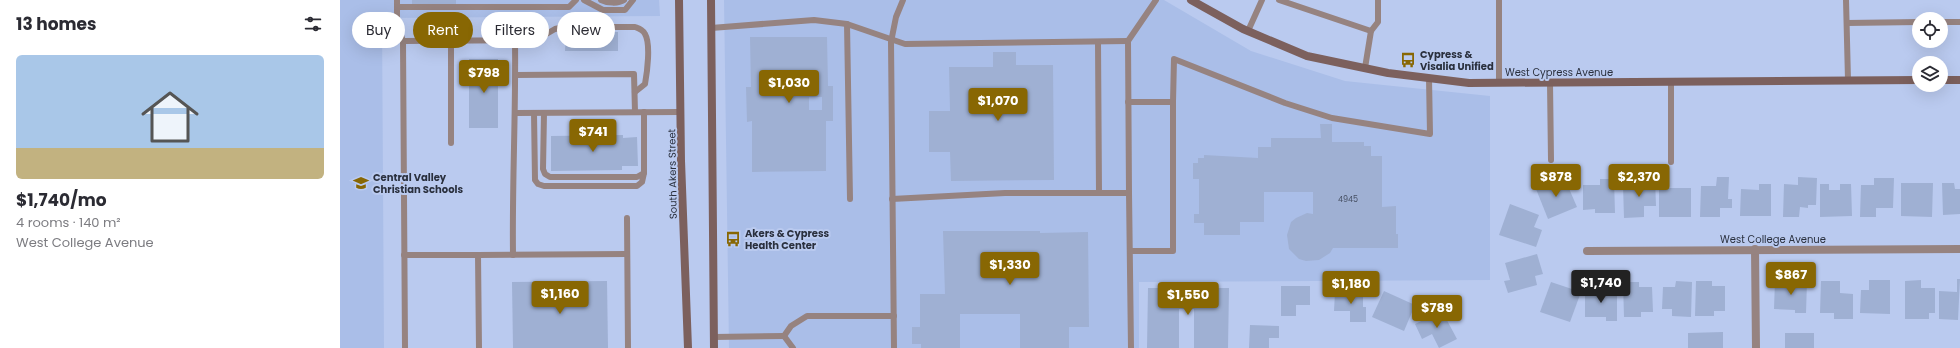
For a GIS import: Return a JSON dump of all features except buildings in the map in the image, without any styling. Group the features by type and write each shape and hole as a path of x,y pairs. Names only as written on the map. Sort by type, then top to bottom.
{"street":[{"name":"South Akers Street","path":"679,0 680,112 688,348"},
{"path":"711,0 714,348"},
{"name":"West Cypress Avenue","path":"1191,0 1248,31 1308,56 1388,73 1469,83 1912,80"},
{"path":"1948,80 1960,80"},
{"path":"1755,249 1756,348"},
{"name":"West College Avenue","path":"1586,251 1960,249"}],"lane":[{"path":"397,3 461,3 570,7 576,0"},
{"path":"584,0 603,10 625,10 633,0"},
{"path":"601,0 605,2 620,2 624,0"},
{"path":"894,348 892,39 896,17 903,0"},
{"path":"1131,348 1128,41 1156,0"},
{"path":"1248,31 1262,0"},
{"path":"1279,0 1371,31"},
{"path":"1365,68 1371,31 1378,22 1378,0"},
{"path":"1499,0 1499,83"},
{"path":"1846,0 1848,23 1848,80"},
{"path":"711,28 814,20 847,24 905,44 1128,41"},
{"path":"1848,23 1912,22"},
{"path":"1948,22 1960,22"},
{"path":"847,24 850,199"},
{"path":"549,32 555,29 564,27 635,27 642,30 647,38 648,73 645,84 635,92"},
{"path":"1098,42 1099,193"},
{"path":"403,48 405,348"},
{"path":"451,48 451,143"},
{"path":"513,255 512,181 516,113 515,48"},
{"path":"1130,251 1173,251 1174,59 1285,103 1332,118 1430,134 1429,78"},
{"path":"516,75 634,74 635,112"},
{"path":"1550,82 1551,160"},
{"path":"1671,82 1671,162"},
{"path":"1128,102 1173,102"},
{"path":"534,113 535,180 538,184 544,186 637,186 642,182 644,173 644,112"},
{"path":"516,113 680,112"},
{"path":"544,113 543,169 545,174 550,177 637,177 644,173"},
{"path":"892,198 1005,193 1129,193"},
{"path":"627,218 628,348"},
{"path":"404,255 627,254"},
{"path":"478,255 480,348"},
{"path":"784,336 791,326 807,316 894,316"},
{"path":"714,337 784,336"},
{"path":"784,336 793,348"}],"shaded area":[{"name":"Central Valley Christian Schools","path":"340,0 659,0 660,16 615,16 615,12 557,12 557,17 549,17 549,12 481,12 481,17 473,17 473,12 413,12 413,18 405,18 405,12 352,12 352,48 382,48 384,348 340,348"},
{"path":"724,0 1164,0 1251,51 1345,81 1490,96 1490,280 1139,282 1139,348 729,348"}],"place":[{"name":"Cypress & Visalia Unified","path":"1408,60"},
{"name":"Central Valley Christian Schools","path":"361,183"},
{"name":"Akers & Cypress Health Center","path":"733,239"}]}
